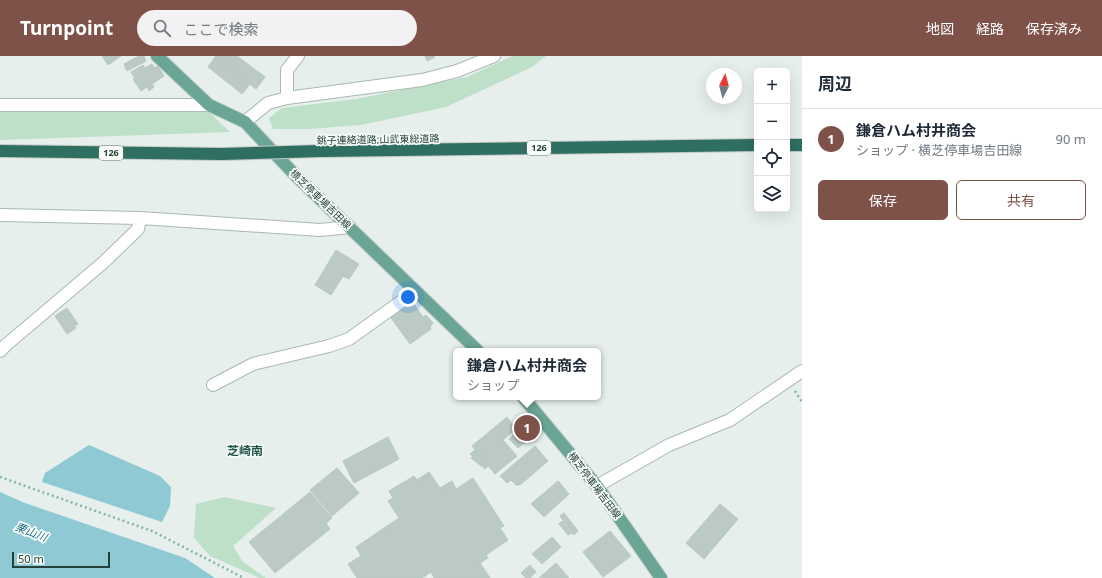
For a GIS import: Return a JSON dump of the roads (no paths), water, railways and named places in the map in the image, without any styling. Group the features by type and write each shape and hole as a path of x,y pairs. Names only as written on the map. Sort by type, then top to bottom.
{"highway":[{"name":"銚子連絡道路;山武東総道路","path":"0,151 222,154 320,151 754,145"},
{"path":"790,145 802,145"}],"main road":[{"name":"横芝停車場吉田線","path":"157,56 209,105 245,122 296,176 475,348"},
{"name":"横芝停車場吉田線","path":"525,400 597,486 661,578"}],"street":[{"path":"287,98 287,70 298,56"},
{"path":"245,122 268,103 287,98 422,80 457,71 494,56"},
{"path":"0,105 209,105"},
{"path":"0,215 140,218 320,230 350,227"},
{"path":"0,351 6,344 104,262 138,229 140,218"},
{"path":"213,385 253,364 329,346 349,339 416,291"},
{"path":"597,486 669,445 730,420 802,371"}],"water":[{"path":"89,445 160,476 171,487 170,506 162,522 42,482 45,473"},
{"name":"栗山川","path":"0,492 25,503 185,558 215,578 0,578"}],"place":[{"name":"鎌倉ハム村井商会","path":"527,428"}],"district":[{"name":"芝崎南","path":"245,451"}]}
